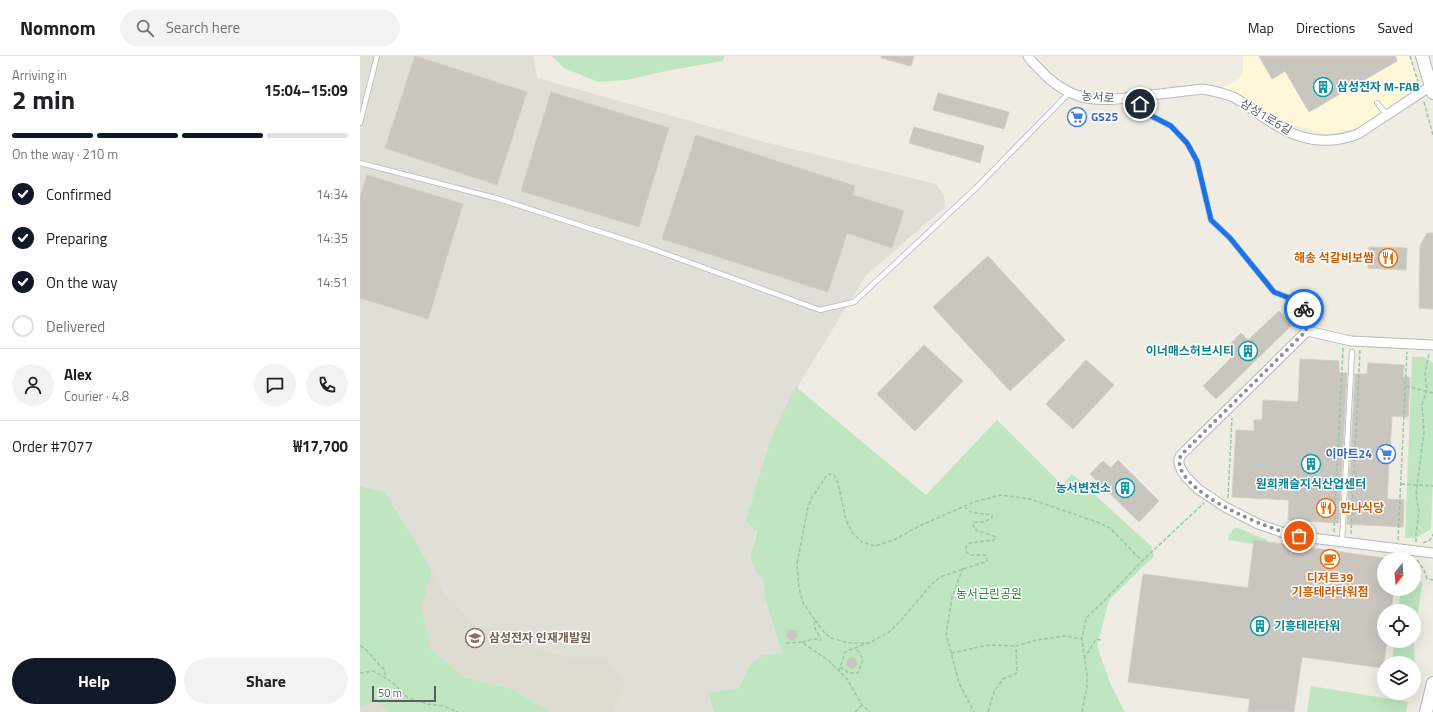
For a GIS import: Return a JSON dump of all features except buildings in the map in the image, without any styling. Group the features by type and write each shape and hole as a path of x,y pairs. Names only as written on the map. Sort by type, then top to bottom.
{"street":[{"name":"농서로","path":"1028,56 1050,80 1069,94 1101,100 1118,100 1135,97"},
{"path":"1422,56 1432,88"},
{"name":"삼성1로6길","path":"1135,97 1203,89 1216,91 1233,95 1283,129 1310,139 1324,141 1345,140 1358,134 1386,115 1432,88"},
{"path":"1431,349 1351,341 1306,331 1181,455 1179,464 1186,477 1209,498 1258,524 1290,535 1433,553"},
{"path":"1426,712 1433,683"}],"lane":[{"path":"360,123 377,56"},
{"path":"360,163 499,199 647,247 820,310 854,302 976,188 1069,94"},
{"path":"1135,97 1144,112 1171,126 1187,143 1197,161 1211,220 1230,238 1274,292 1297,301 1305,310 1306,331"},
{"path":"1377,103 1386,115"},
{"path":"1342,542 1352,352"}],"path":[{"path":"1334,534 1344,345"},
{"path":"1351,536 1360,348"},
{"path":"1416,543 1419,511 1416,495 1424,431 1422,405 1427,391 1425,374 1431,349"},
{"path":"1398,541 1407,350"},
{"path":"1405,385 1433,393"},
{"path":"1228,500 1233,412"},
{"path":"868,643 849,643 831,638 824,632 803,603 799,588 797,564 808,507 812,497 828,474 834,475 838,483 846,520 852,532 862,542 875,546 894,540 919,526 974,502 1001,495 1030,499 1098,522 1110,528 1142,561"},
{"path":"1400,484 1433,486"},
{"path":"1082,712 1087,686 1082,639 1086,618 1142,561 1204,503"},
{"path":"839,671 845,652 868,643 889,632 930,586 940,577 987,561 987,557 985,555 971,555 966,552 966,547 970,543 994,540 996,537 976,530 973,526 974,522 982,522 992,518 992,515 968,511 965,506"},
{"path":"1419,543 1430,540 1433,534"},
{"path":"1421,566 1427,579 1433,580"},
{"path":"963,568 952,597 946,633 959,683 974,712"},
{"path":"786,643 821,640 814,626 815,620"},
{"path":"951,653 989,645 1016,646 1036,640 1066,636 1082,639"},
{"path":"1084,659 1096,639 1102,640"},
{"path":"802,642 829,661 839,671 847,680 862,705 870,712"},
{"path":"360,646 368,651 378,665 384,669 386,678"},
{"path":"988,712 994,692 1003,679 1017,673 1016,646"},
{"path":"840,667 849,673 858,673 863,660 859,652 854,648"},
{"path":"360,673 374,671 392,682 408,698 428,704 443,706 458,712"},
{"path":"855,712 862,705"}],"shaded area":[{"path":"360,56 533,56 537,78 772,144 936,184 944,195 945,207 866,275 786,405 750,557 756,572 763,579 766,602 782,653 750,665 739,688 708,693 714,712 612,712 625,684 607,657 567,657 534,647 511,629 474,624 449,599 385,492 360,486"},
{"path":"1243,56 1409,56 1419,86 1356,129 1325,134 1290,124 1222,87 1240,78 1243,72"},
{"name":"삼성전자 인재개발원","path":"432,570 445,593 474,624 511,629 534,647 567,657 607,657 625,684 612,712 551,712 512,689 464,677 431,649 422,608"},
{"path":"377,700 390,712 360,712 360,707"}],"green space":[{"path":"552,56 724,56 723,61 626,80 598,82 564,68"},
{"path":"1412,357 1424,357 1433,363 1433,475 1431,529 1416,538 1405,538"},
{"name":"농서근린공원","path":"796,387 926,495 997,420 1062,485 1072,474 1151,546 1154,556 1109,600 1097,646 1110,683 1125,712 714,712 708,693 739,688 750,665 761,656 782,653 766,602 763,579 756,572 750,557 757,532 746,521 773,436 787,403"},
{"path":"360,486 385,492 432,570 422,608 431,649 464,677 512,689 551,712 390,712 377,701 360,707"},
{"path":"1235,528 1267,540 1267,542 1254,544 1228,540 1229,535"},
{"path":"1400,596 1420,596 1419,604 1399,604"},
{"path":"1393,648 1414,648 1414,656 1393,656"},
{"path":"1311,686 1377,697 1377,700 1396,700 1408,702 1406,712 1307,712"}],"way so far":[{"path":"1299,536 1290,535 1258,524 1209,498 1186,477 1179,464 1179,459 1181,455 1306,331 1307,320 1304,309"}],"place":[{"name":"삼성전자 M-FAB","path":"1323,87"},
{"name":"GS25","path":"1077,117"},
{"name":"해송 석갈비보쌈","path":"1388,258"},
{"name":"이너매스허브시티","path":"1248,351"},
{"name":"이마트24","path":"1386,454"},
{"name":"원희캐슬지식산업센터","path":"1311,464"},
{"name":"농서변전소","path":"1125,488"},
{"name":"만나식당","path":"1326,508"},
{"name":"디저트39 기흥테라타워점","path":"1330,559"},
{"name":"기흥테라타워","path":"1260,626"},
{"name":"삼성전자 인재개발원","path":"475,638"}],"route":[{"path":"1140,104 1144,112 1171,126 1187,143 1197,161 1211,220 1230,238 1274,292 1297,301 1304,309"}]}
